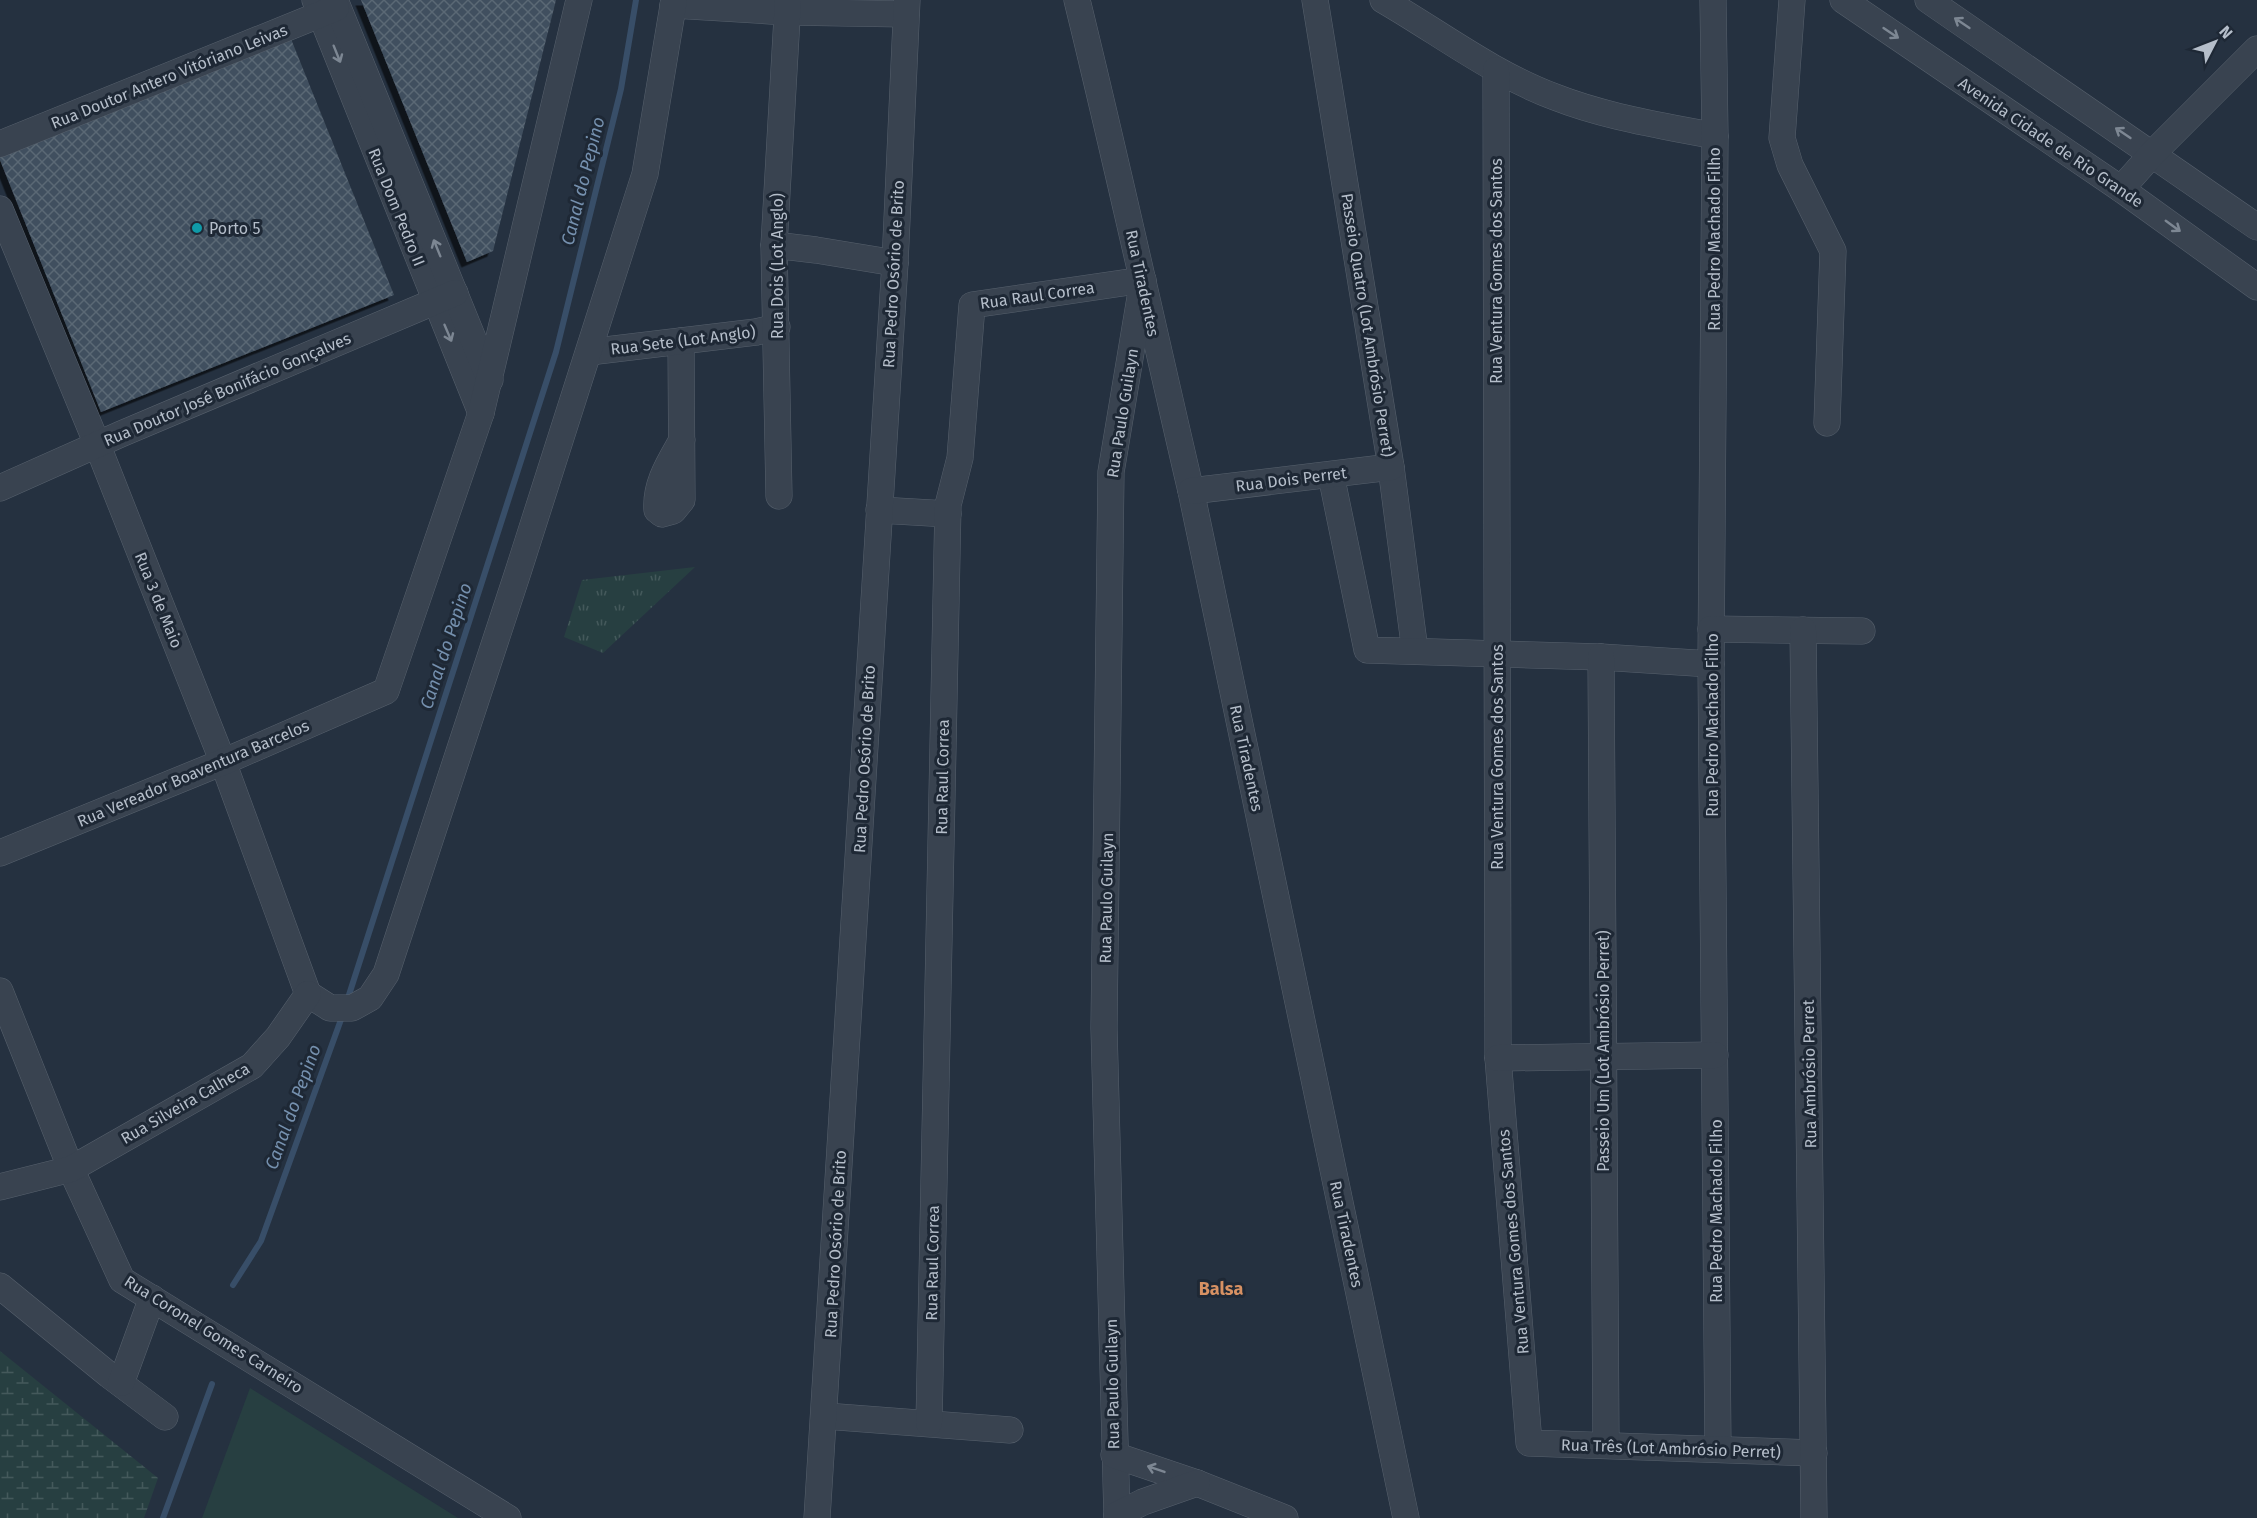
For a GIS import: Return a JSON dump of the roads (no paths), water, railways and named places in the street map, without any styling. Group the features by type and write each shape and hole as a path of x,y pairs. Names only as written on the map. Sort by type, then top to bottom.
{"street":[{"path":"481,413 579,0"},
{"name":"Rua Tiradentes","path":"1077,0 1191,491 1406,1518"},
{"name":"Passeio Quatro (Lot Ambrósio Perret)","path":"1315,0 1390,467 1415,651"},
{"path":"1383,0 1496,70 1554,97 1615,117 1715,136"},
{"name":"Rua Pedro Machado Filho","path":"1713,0 1715,136 1711,664 1718,1449"},
{"path":"1792,0 1782,138 1790,165 1833,251 1827,423"},
{"name":"Avenida Cidade de Rio Grande","path":"1843,0 2121,189 2257,287"},
{"path":"1928,0 2153,153 2257,227"},
{"path":"308,994 341,1008 370,998 386,974 645,174 673,3 907,7"},
{"name":"Rua Dom Pedro II","path":"328,5 445,297 481,413"},
{"name":"Rua Doutor Antero Vitóriano Leivas","path":"0,144 328,5"},
{"name":"Rua Dois (Lot Anglo)","path":"779,496 774,245 787,6"},
{"name":"Rua Pedro Osório de Brito","path":"817,1518 895,263 907,7"},
{"path":"2121,189 2153,153 2257,49"},
{"name":"Rua Ventura Gomes dos Santos","path":"1496,70 1498,1058 1529,1443"},
{"name":"Rua 3 de Maio","path":"0,209 224,762 308,994"},
{"path":"774,245 895,263"},
{"name":"Rua Raul Correa","path":"929,1423 948,514 960,458 966,405 972,304 1143,280"},
{"name":"Rua Paulo Guilayn","path":"1117,1517 1104,1028 1111,472 1143,280"},
{"name":"Rua Dom Pedro II","path":"445,297 490,380"},
{"name":"Rua Doutor José Bonifácio Gonçalves","path":"0,488 97,444 445,297"},
{"name":"Rua Sete (Lot Anglo)","path":"589,352 756,332 777,327"},
{"path":"681,341 682,440"},
{"name":"Rua Vereador Boaventura Barcelos","path":"0,853 224,762 386,691 481,413"},
{"name":"Rua Dois Perret","path":"1191,491 1390,467"},
{"path":"1331,475 1367,650 1601,657 1711,664"},
{"path":"879,510 948,514"},
{"path":"1711,629 1862,631"},
{"name":"Rua Ambrósio Perret","path":"1803,630 1814,1518"},
{"name":"Passeio Um (Lot Ambrósio Perret)","path":"1601,657 1606,1445"},
{"name":"Rua Coronel Gomes Carneiro","path":"0,991 71,1168 122,1280 508,1518"},
{"name":"Rua Silveira Calheca","path":"0,1187 71,1168 252,1066 278,1036 308,994"},
{"path":"1498,1058 1715,1055"},
{"path":"0,1286 165,1417"},
{"path":"121,1383 152,1298"},
{"path":"825,1416 1010,1430"},
{"name":"Rua Três (Lot Ambrósio Perret)","path":"1529,1443 1814,1453"},
{"path":"1114,1455 1197,1483 1285,1518"},
{"path":"1117,1517 1143,1502 1197,1483"}],"waterway":[{"name":"Canal do Pepino","path":"347,1001 556,352 621,89 636,0"},
{"name":"Canal do Pepino","path":"233,1285 261,1241 343,1014"},
{"name":"Canal do Pepino","path":"163,1518 212,1384"}],"place":[{"name":"Porto 5","path":"197,228"}],"district":[{"name":"Balsa","path":"1221,1289"}]}
